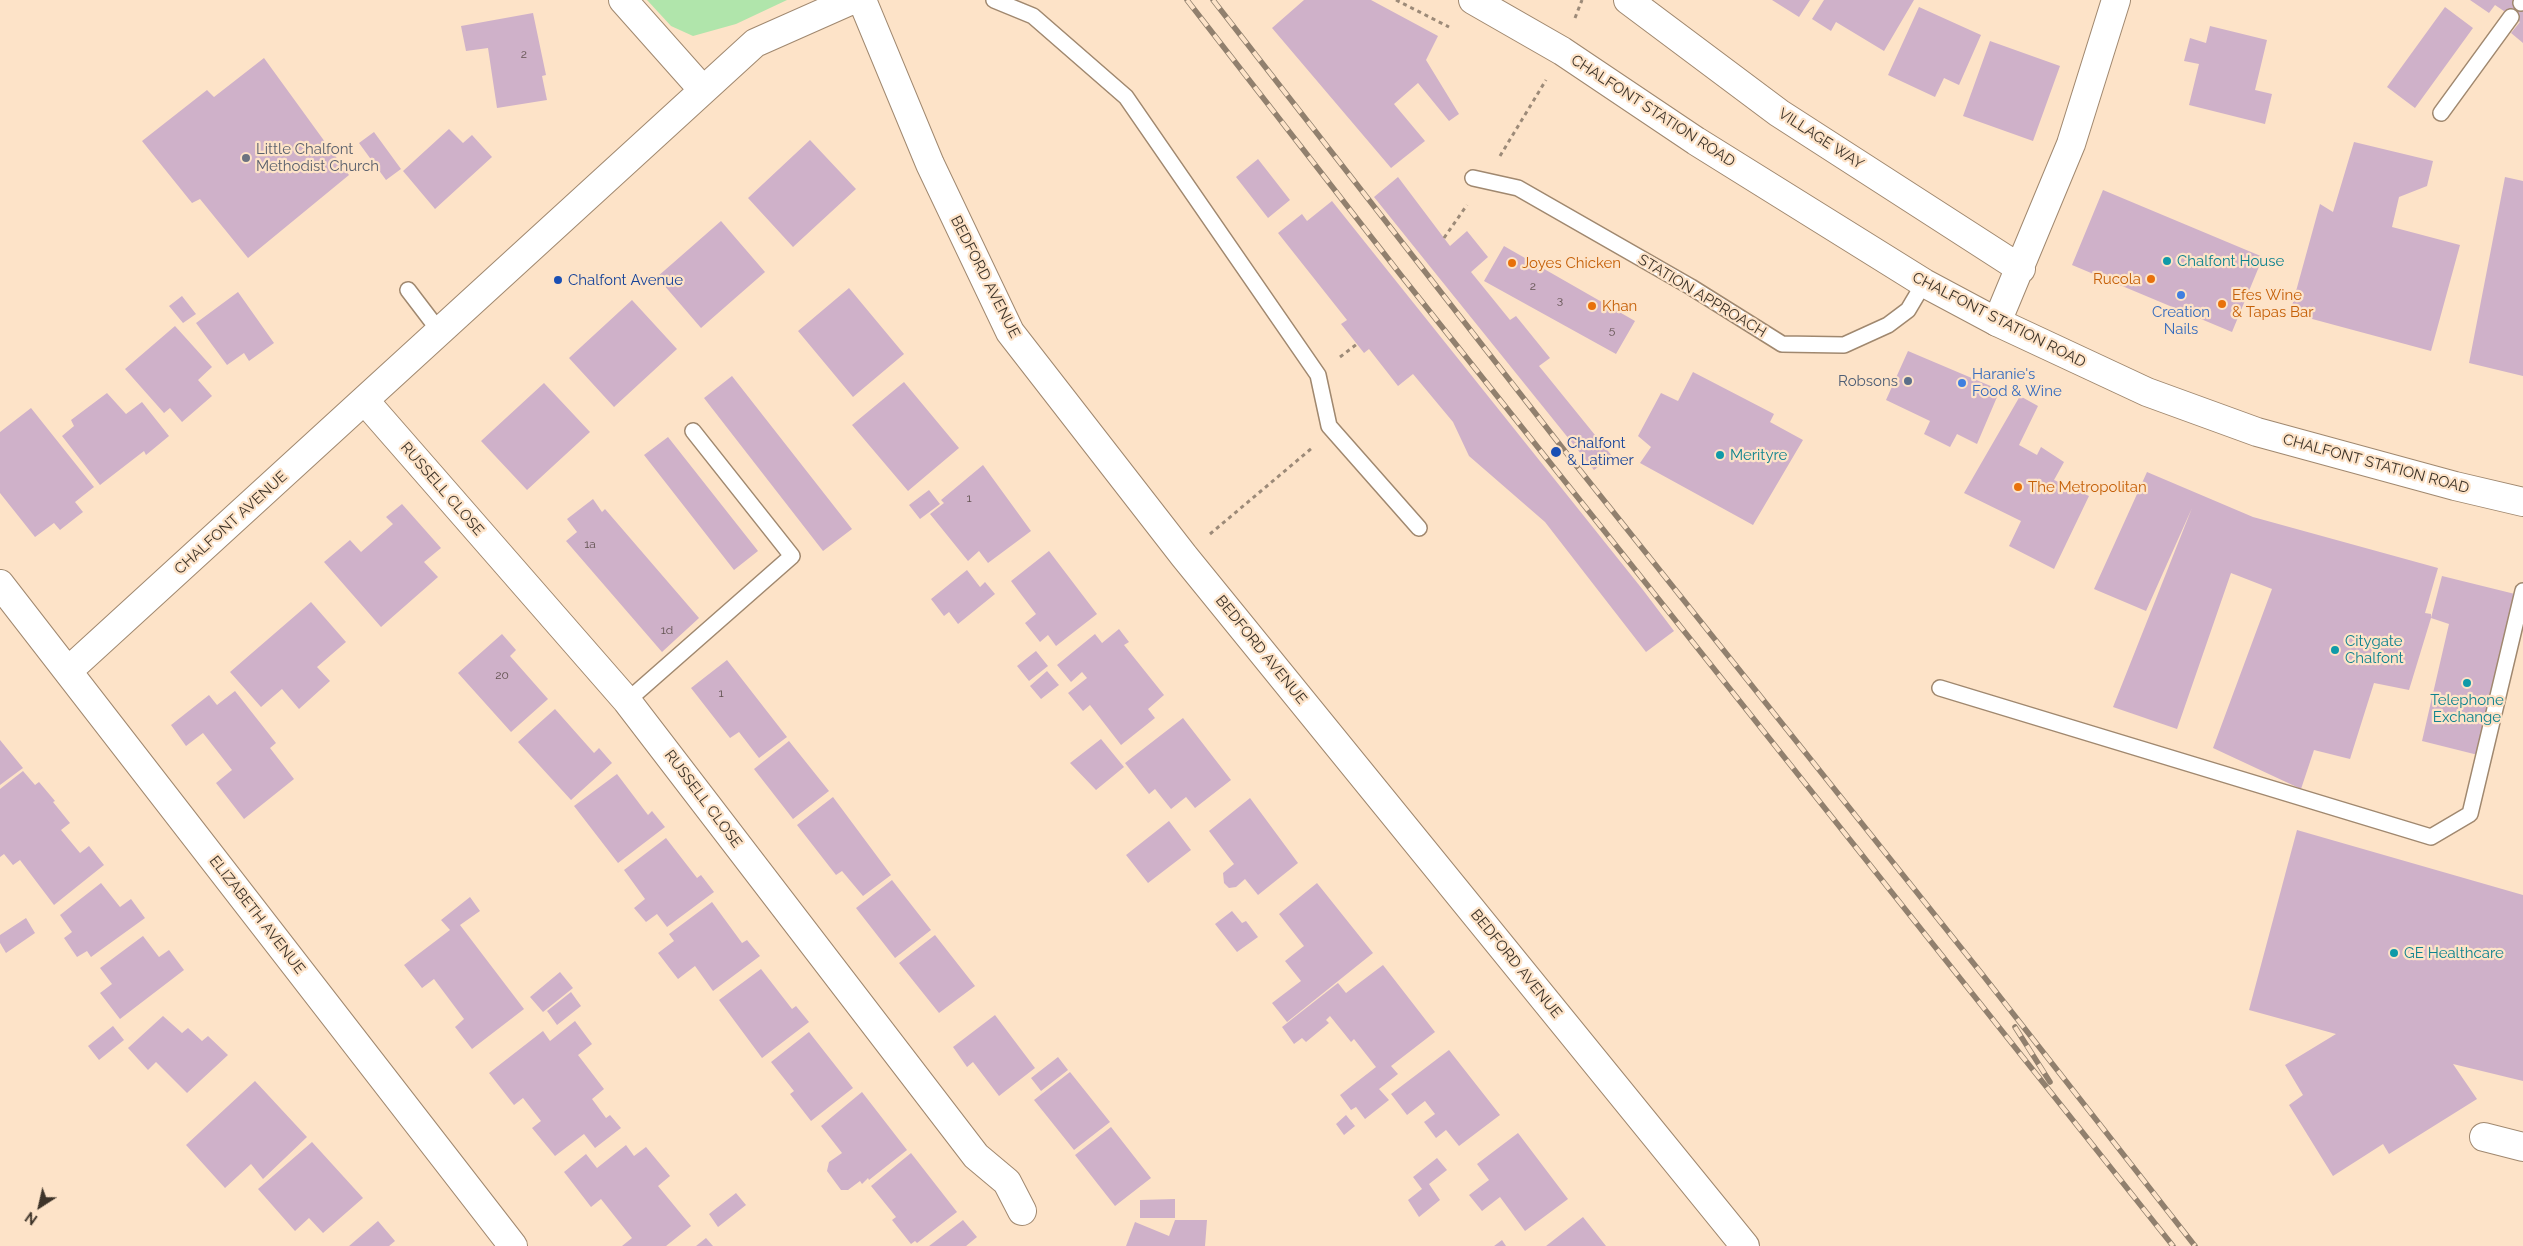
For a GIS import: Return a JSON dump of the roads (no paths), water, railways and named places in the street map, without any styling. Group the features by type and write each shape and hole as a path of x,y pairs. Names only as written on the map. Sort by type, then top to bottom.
{"street":[{"path":"623,0 703,90"},
{"name":"CHALFONT AVENUE","path":"68,671 755,44 852,0"},
{"name":"BEDFORD AVENUE","path":"862,0 930,164 1010,332 1184,556 1745,1246"},
{"name":"CHALFONT STATION ROAD","path":"1473,0 1562,51 1696,141 1924,284 1997,322 2147,392 2257,432 2455,486 2523,502"},
{"name":"VILLAGE WAY","path":"1628,0 1780,113 2021,269"},
{"path":"1997,322 2021,269 2071,144 2116,0"},
{"name":"RUSSELL CLOSE","path":"365,401 627,701 976,1156 1007,1182 1022,1211"},
{"name":"ELIZABETH AVENUE","path":"0,584 513,1246"},
{"path":"2484,1137 2523,1147"}],"lane":[{"path":"994,0 1033,16 1126,97 1318,375 1329,426 1419,528"},
{"path":"2441,113 2511,17"},
{"name":"STATION APPROACH","path":"1473,178 1518,188 1691,288 1782,344 1844,345 1888,325 1908,310 1924,284"},
{"path":"408,290 440,332"},
{"path":"627,701 792,556 693,431"},
{"path":"1940,688 2431,837 2470,814 2523,591"}],"railway":[{"path":"1187,0 1400,274 2173,1246"},
{"path":"1213,0 1575,464 1982,974 2195,1246"},
{"path":"2015,1027 2050,1082"}],"place":[{"name":"Little Chalfont Methodist Church","path":"246,158"},
{"name":"Chalfont House","path":"2167,261"},
{"name":"Joyes Chicken","path":"1512,263"},
{"name":"Rucola","path":"2151,279"},
{"name":"Chalfont Avenue","path":"558,280"},
{"name":"Creation Nails","path":"2181,295"},
{"name":"Efes Wine & Tapas Bar","path":"2222,304"},
{"name":"Khan","path":"1592,306"},
{"name":"Robsons","path":"1908,381"},
{"name":"Haranie's Food & Wine","path":"1962,383"},
{"name":"Chalfont & Latimer","path":"1556,452"},
{"name":"Merityre","path":"1720,455"},
{"name":"The Metropolitan","path":"2018,487"},
{"name":"Citygate Chalfont","path":"2335,650"},
{"name":"Telephone Exchange","path":"2467,683"},
{"name":"GE Healthcare","path":"2394,953"}]}
